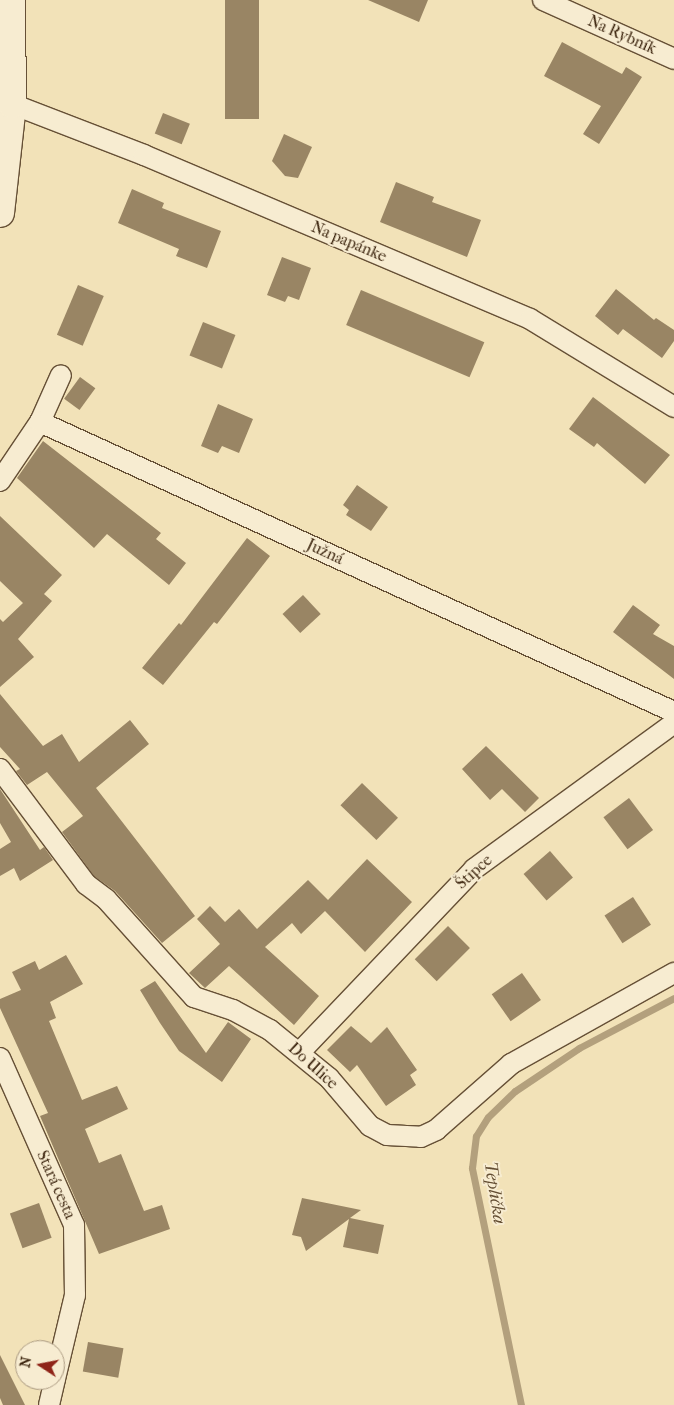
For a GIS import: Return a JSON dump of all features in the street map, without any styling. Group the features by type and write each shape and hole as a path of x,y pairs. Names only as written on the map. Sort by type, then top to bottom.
{"main road":[{"path":"0,213 12,104 11,0"}],"street":[{"name":"Na Rybník","path":"543,0 674,58"},
{"name":"Na papánke","path":"12,104 144,155 530,319 674,407"},
{"path":"0,481 40,422 61,375"},
{"name":"Južná","path":"40,422 674,712"},
{"name":"Štipce","path":"300,1052 474,869 674,722"},
{"name":"Do Ulice","path":"0,769 86,884 106,899 194,997 233,1010 270,1030 300,1052 329,1078 370,1126 387,1134 421,1137 436,1130 511,1064 674,973"},
{"name":"Stará cesta","path":"0,1058 74,1225 75,1295 64,1340"},
{"name":"Stará cesta","path":"49,1405 52,1390"}],"building":[{"path":"225,0 259,0 259,119 225,119"},
{"path":"368,0 428,0 419,22"},
{"path":"562,42 622,74 626,67 642,77 599,144 583,134 601,106 544,76"},
{"path":"163,113 190,124 182,144 155,133"},
{"path":"284,134 312,147 298,178 285,176 272,161"},
{"path":"396,182 434,197 432,202 481,220 467,257 380,222"},
{"path":"132,189 164,203 162,208 221,231 207,268 176,256 179,249 118,223"},
{"path":"282,257 311,268 299,300 288,296 285,302 267,295"},
{"path":"78,285 104,296 83,346 57,335"},
{"path":"616,289 654,320 656,318 674,330 674,341 662,358 623,329 618,335 595,316"},
{"path":"361,290 484,342 469,377 346,325"},
{"path":"203,322 235,335 222,368 190,355"},
{"path":"80,377 95,388 80,410 64,399"},
{"path":"593,397 670,455 645,484 597,443 594,447 569,429"},
{"path":"218,404 253,419 239,453 222,446 218,453 201,446"},
{"path":"43,441 161,533 156,539 186,563 169,585 107,534 94,548 17,478"},
{"path":"357,485 388,507 371,531 346,515 349,510 343,505"},
{"path":"0,516 62,575 44,594 52,601 18,639 34,657 0,687 0,619 3,622 23,603 0,581"},
{"path":"247,538 270,556 217,624 214,622 163,685 142,668 179,623 181,625"},
{"path":"303,595 321,614 300,633 283,614"},
{"path":"633,605 660,625 653,634 674,646 674,679 613,632"},
{"path":"0,694 43,746 62,734 79,762 130,720 149,744 96,788 195,916 162,943 115,891 94,876 62,832 83,816 47,772 27,785 16,771 20,769 0,747"},
{"path":"486,746 539,798 525,812 502,789 490,800 462,769"},
{"path":"362,783 398,818 376,840 340,805"},
{"path":"0,789 40,850 44,847 53,860 20,881 14,868 0,876 0,849 11,842 0,823"},
{"path":"629,798 653,830 628,849 603,817"},
{"path":"550,851 573,877 547,900 524,874"},
{"path":"367,859 412,902 365,952 325,911 301,934 292,923 265,947 319,996 294,1025 229,966 205,988 189,973 220,944 197,919 210,906 225,922 239,909 257,929 308,880 328,900"},
{"path":"633,897 651,925 622,943 604,916"},
{"path":"448,926 470,948 437,981 415,959"},
{"path":"66,955 83,984 50,1002 56,1018 49,1021 82,1100 117,1086 128,1109 85,1129 99,1163 121,1154 144,1211 162,1205 170,1229 99,1254 40,1116 48,1113 0,1008 0,999 21,990 12,972 35,961 39,970"},
{"path":"522,973 541,1000 511,1021 492,994"},
{"path":"155,981 206,1053 228,1022 251,1039 222,1082 179,1051 160,1023 140,990"},
{"path":"351,1026 371,1043 387,1027 417,1070 410,1075 416,1085 386,1106 357,1065 350,1072 327,1050"},
{"path":"302,1198 361,1210 350,1218 384,1225 378,1254 343,1247 349,1219 306,1251 301,1237 292,1235"},
{"path":"39,1203 52,1238 23,1248 10,1214"},
{"path":"88,1342 123,1348 118,1378 83,1372"},
{"path":"0,1355 15,1385 15,1390 18,1390 25,1405 3,1405 0,1398"}],"waterway":[{"name":"Teplička","path":"521,1405 472,1168 476,1136 488,1117 515,1091 579,1048 674,998"}]}
